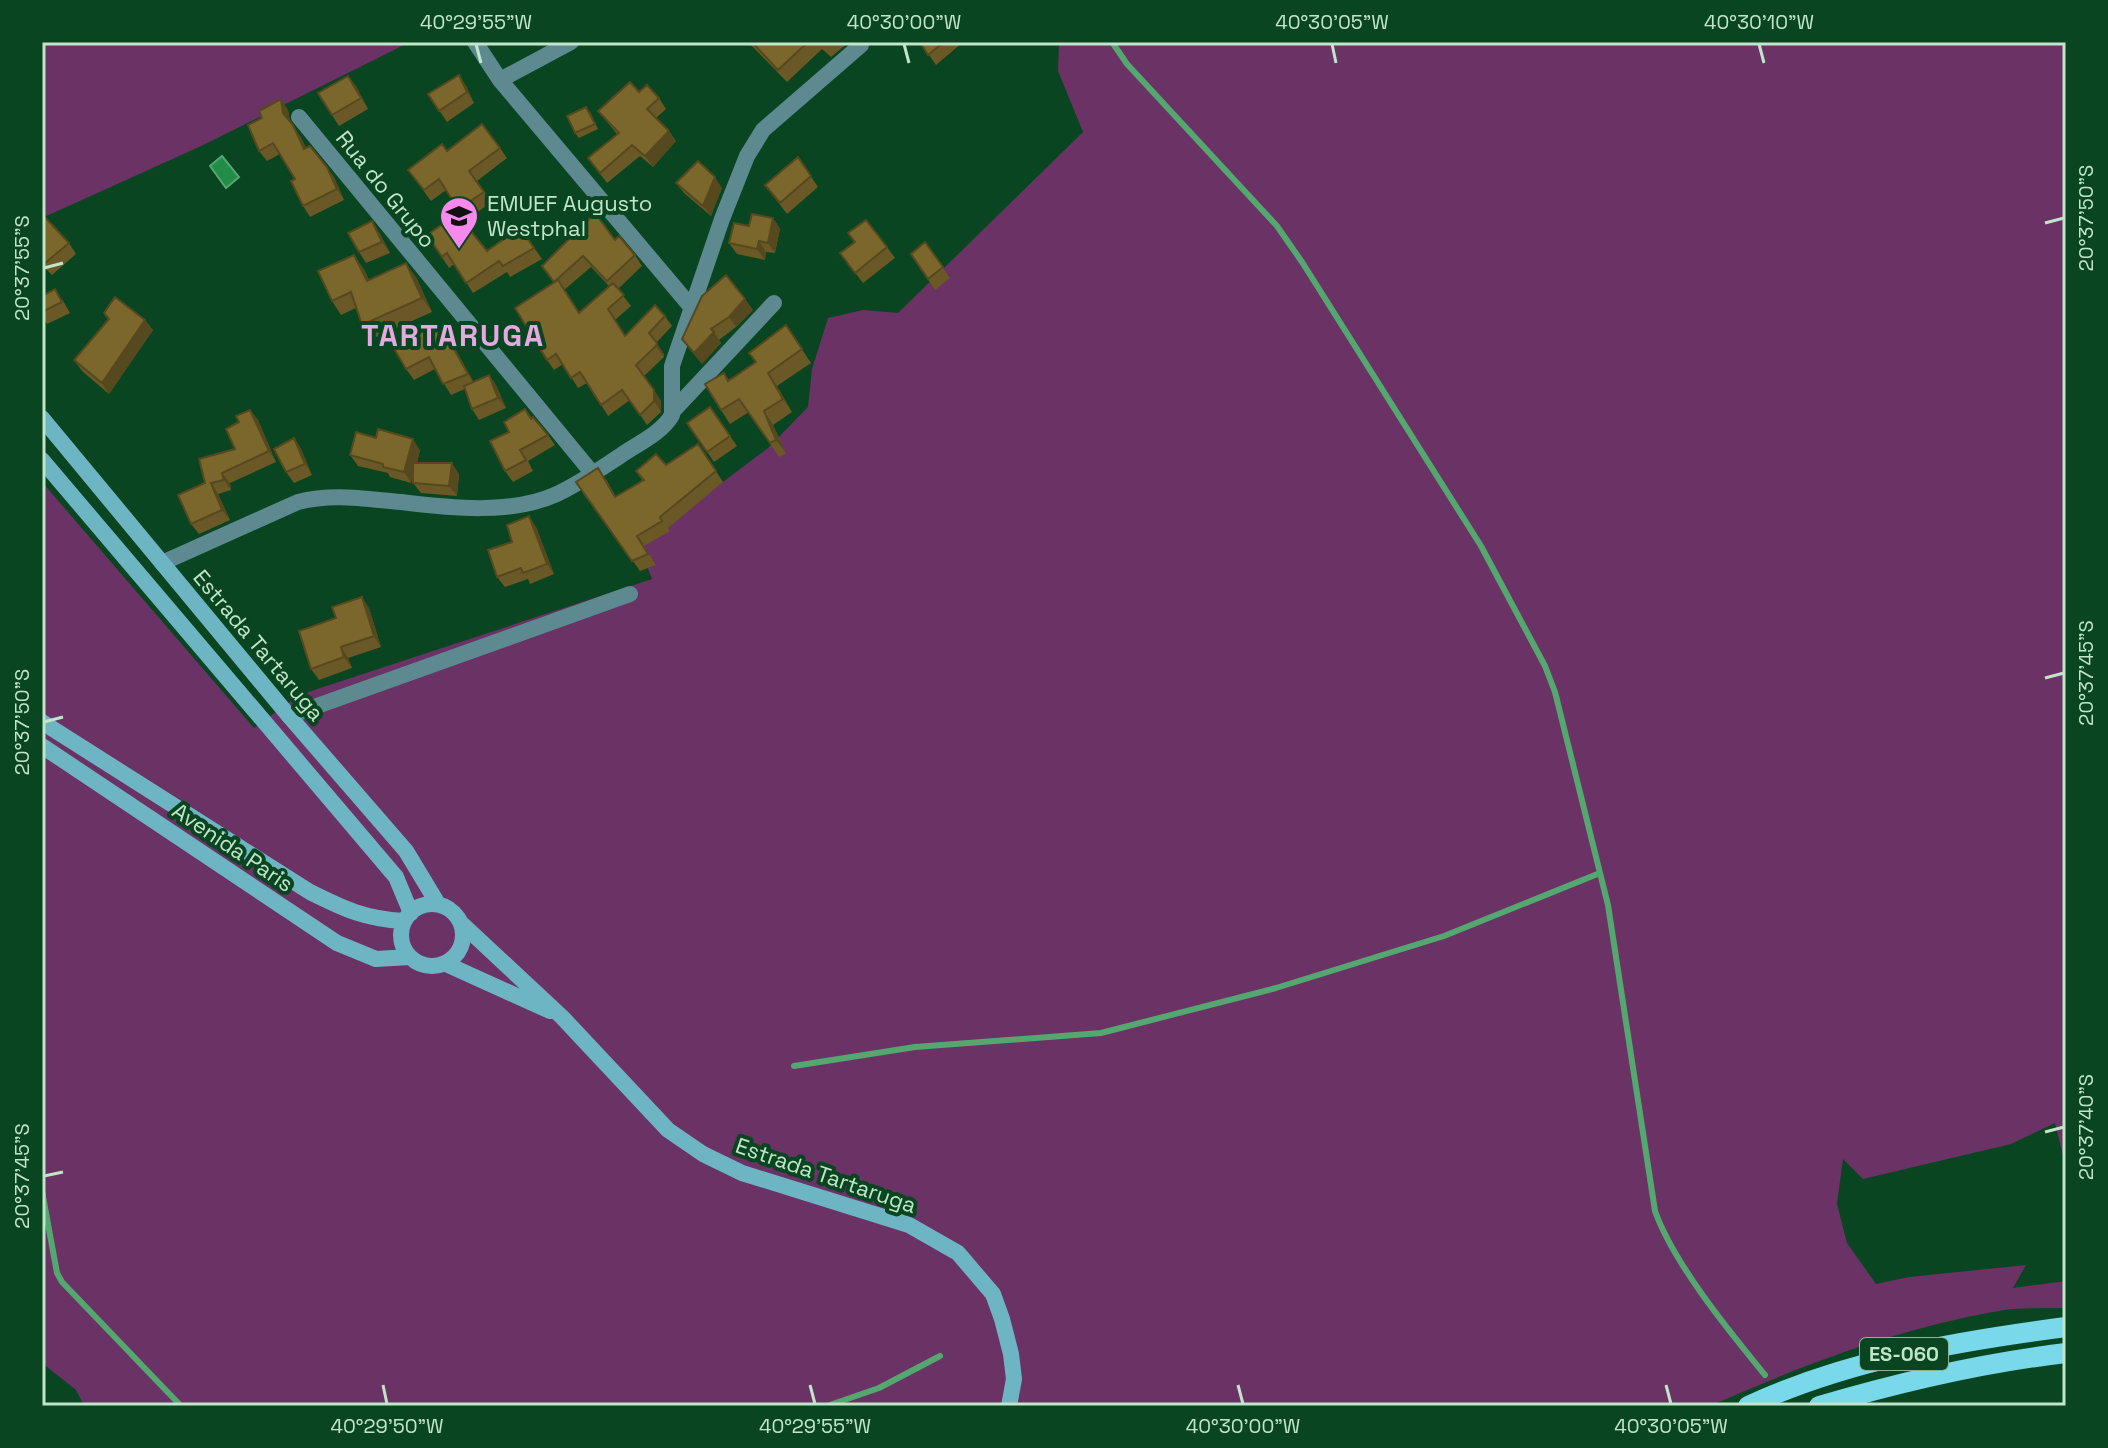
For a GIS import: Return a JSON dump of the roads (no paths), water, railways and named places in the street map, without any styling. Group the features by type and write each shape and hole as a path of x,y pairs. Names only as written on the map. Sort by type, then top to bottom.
{"main road":[{"name":"ES-060","path":"1748,1406 1817,1379 1902,1354 2066,1327"},
{"name":"ES-060","path":"1819,1406 1931,1375 2066,1353"}],"street":[{"path":"475,42 500,80 692,308"},
{"path":"500,80 571,42"},
{"path":"162,563 298,502 315,498 342,496 448,507 510,505 557,494 593,474 661,428 672,417 672,366 722,219 756,141 763,130 861,45"},
{"name":"Rua do Grupo","path":"299,117 593,474"},
{"path":"672,412 774,303"},
{"name":"Estrada Tartaruga","path":"42,418 289,716 406,851 438,904"},
{"name":"Estrada Tartaruga","path":"42,460 396,877 408,917"},
{"path":"289,716 630,594"},
{"name":"Avenida Paris","path":"42,722 310,892 349,912 377,920 408,917"},
{"name":"Avenida Paris","path":"42,746 337,943 376,959 410,957"},
{"path":"428,904 438,904 455,913 463,941 460,950 446,964 427,966 410,957 401,940 408,917 428,904"},
{"name":"Estrada Tartaruga","path":"460,922 562,1017 668,1130 703,1154 742,1173 909,1225 958,1253 993,1294 1002,1319 1014,1379 1009,1406"},
{"name":"Estrada Tartaruga","path":"446,964 562,1017"}],"waterway":[{"path":"1112,42 1127,64 1277,226 1302,262 1481,546 1545,666 1555,692 1608,905 1655,1211 1689,1275 1765,1375"},
{"path":"794,1066 915,1047 1101,1033 1276,988 1444,936 1600,873"},
{"path":"42,1191 57,1273 62,1282 181,1406"},
{"path":"827,1406 879,1388 940,1356"}],"place":[{"name":"EMUEF Augusto Westphal","path":"459,250"}],"district":[{"name":"TARTARUGA","path":"453,336"}]}
